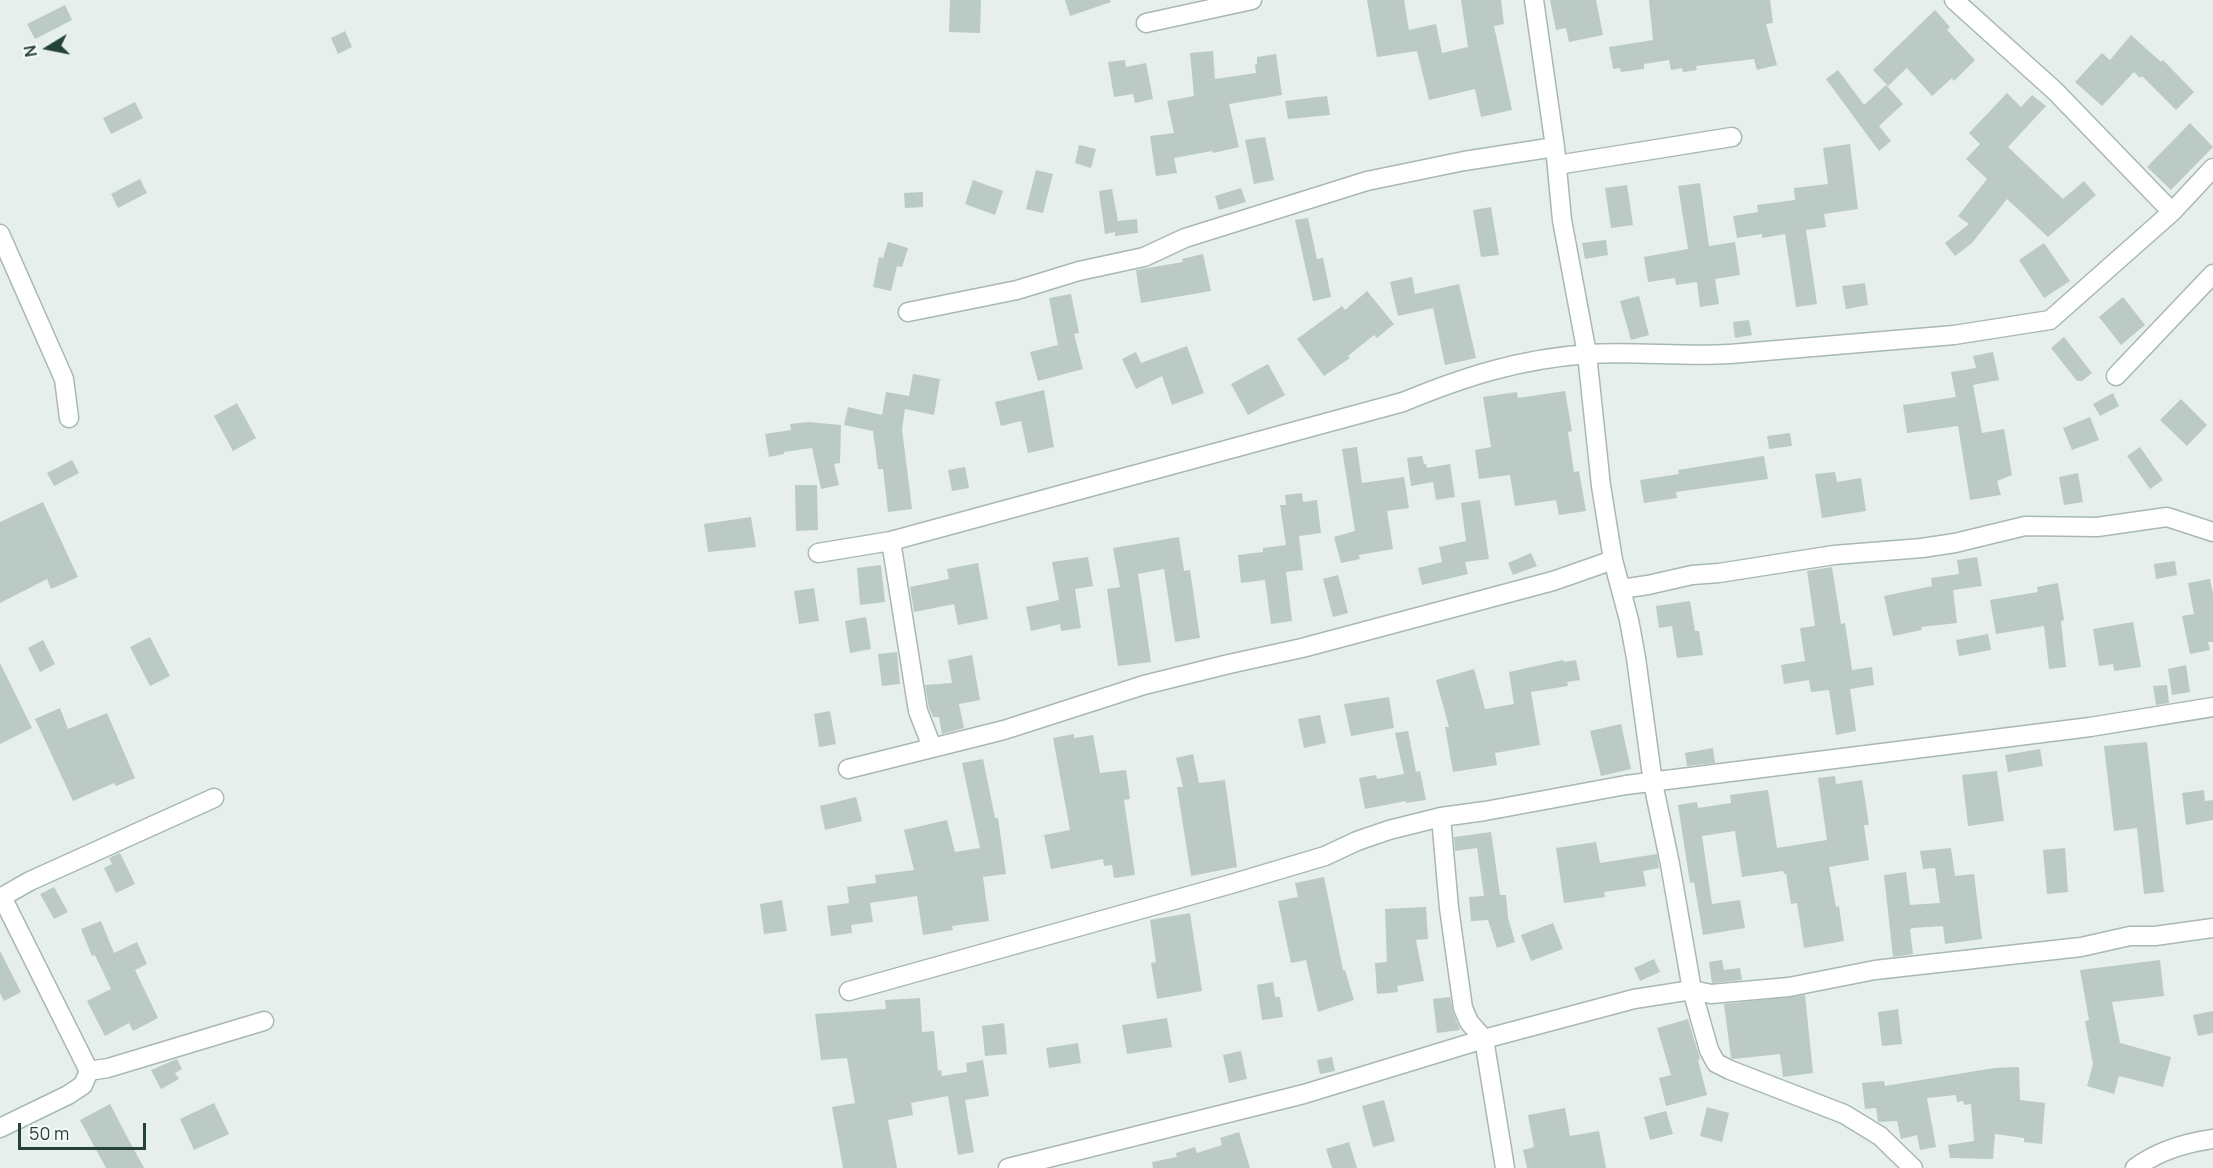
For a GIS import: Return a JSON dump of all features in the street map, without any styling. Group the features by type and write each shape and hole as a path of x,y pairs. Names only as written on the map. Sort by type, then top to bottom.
{"street":[{"path":"1146,23 1252,0"},
{"path":"1534,0 1556,156 1562,220 1587,354 1601,486 1613,560 1636,658 1653,783 1671,864 1692,990 1708,1050 1716,1063 1730,1071 1844,1114 1880,1136 1913,1168"},
{"path":"1954,0 2055,91 2172,212"},
{"path":"908,312 1017,291 1078,271 1144,257 1185,238 1367,181 1464,161 1556,156 1732,137"},
{"path":"818,553 891,540 1403,402 1452,382 1510,364 1587,354 1696,356 1730,354 1954,335 2050,320 2172,212 2213,168"},
{"path":"0,234 64,379 69,418"},
{"path":"2116,376 2213,274"},
{"path":"1621,589 1692,575 1834,555 1933,546 2025,526 2097,527 2167,518 2213,532"},
{"path":"891,540 918,711 932,747"},
{"path":"848,769 1004,730 1144,686 1229,663 1302,648 1553,581 1613,560"},
{"path":"849,991 1242,881 1325,856 1357,841 1389,830 1441,817 1617,787 2090,727 2213,707"},
{"path":"89,1071 1,897 214,798"},
{"path":"1441,817 1449,908 1463,1008 1469,1022 1484,1039 1506,1168"},
{"path":"1008,1168 1304,1094 1484,1039 1634,999 1692,990 1711,994 1789,987 1875,970 2081,947 2130,936 2155,936 2213,928"},
{"path":"89,1071 108,1068 264,1020"},
{"path":"0,1128 68,1095 83,1085 89,1071"},
{"path":"2135,1168 2163,1152 2193,1142 2213,1139"}],"building":[{"path":"950,0 981,0 980,33 949,32"},
{"path":"1065,0 1110,0 1111,2 1070,16"},
{"path":"1367,0 1404,0 1409,30 1436,24 1442,53 1468,47 1461,0 1501,0 1504,24 1494,26 1512,110 1481,117 1475,89 1429,100 1417,51 1377,57"},
{"path":"1550,0 1596,0 1603,35 1569,42 1566,28 1556,30"},
{"path":"1649,0 1770,0 1773,23 1766,24 1777,65 1757,70 1754,59 1696,66 1697,70 1683,72 1682,68 1671,70 1669,60 1644,64 1644,69 1621,72 1620,68 1613,69 1609,47 1653,40"},
{"path":"65,5 72,20 35,39 27,24"},
{"path":"1935,10 1950,27 1947,30 1975,60 1954,81 1952,78 1932,96 1907,68 1888,86 1873,70"},
{"path":"345,31 352,47 338,54 331,38"},
{"path":"2131,35 2161,62 2163,60 2194,92 2176,110 2142,76 2140,78 2134,72 2102,106 2075,82 2102,53 2110,60"},
{"path":"1213,51 1215,79 1256,73 1257,57 1276,54 1282,95 1229,104 1239,147 1174,158 1177,173 1156,176 1150,136 1174,133 1167,101 1194,96 1190,53"},
{"path":"1125,60 1126,67 1146,63 1153,99 1135,103 1133,94 1114,97 1108,62"},
{"path":"1838,70 1864,105 1886,85 1903,104 1879,126 1891,141 1879,151 1826,79"},
{"path":"2007,93 2021,107 2032,95 2046,106 2008,147 2063,199 2084,181 2096,195 2048,237 2007,199 1972,243 1955,256 1945,243 1969,224 1958,216 1987,179 1966,159 1980,144 1969,133"},
{"path":"1327,96 1330,115 1288,119 1285,101"},
{"path":"135,102 143,118 111,134 103,118"},
{"path":"2190,123 2213,147 2171,190 2147,167"},
{"path":"1265,137 1274,180 1254,184 1245,140"},
{"path":"1850,144 1858,209 1824,214 1826,227 1806,230 1817,304 1796,307 1785,234 1762,238 1762,234 1737,238 1733,216 1758,212 1757,205 1795,200 1794,188 1828,184 1823,148"},
{"path":"1079,145 1096,149 1091,168 1075,163"},
{"path":"1036,170 1053,174 1043,213 1026,209"},
{"path":"140,179 147,193 118,208 111,194"},
{"path":"973,180 1003,191 995,215 965,204"},
{"path":"1700,183 1709,246 1735,242 1740,275 1715,279 1719,304 1700,307 1697,282 1676,285 1675,278 1648,282 1644,257 1688,249 1678,186"},
{"path":"1627,185 1633,225 1611,228 1605,188"},
{"path":"1241,188 1246,202 1219,210 1215,196"},
{"path":"1112,189 1118,221 1137,219 1138,233 1115,236 1115,232 1105,234 1099,191"},
{"path":"923,192 923,207 905,208 904,193"},
{"path":"1491,207 1499,255 1481,257 1473,210"},
{"path":"1308,218 1317,259 1323,258 1331,297 1313,301 1295,220"},
{"path":"1606,240 1608,255 1585,259 1582,243"},
{"path":"888,242 908,248 902,267 897,266 891,291 873,287 879,257 883,258"},
{"path":"2044,243 2070,281 2044,298 2019,260"},
{"path":"1203,254 1211,291 1141,303 1136,270 1183,262 1182,259"},
{"path":"1412,277 1415,294 1459,284 1476,358 1445,365 1433,308 1398,316 1390,282"},
{"path":"1865,283 1868,305 1846,309 1842,286"},
{"path":"1367,291 1394,324 1377,338 1374,335 1348,356 1350,358 1324,376 1297,339 1342,306 1345,310"},
{"path":"1071,294 1079,333 1074,334 1083,369 1038,381 1030,352 1058,345 1049,298"},
{"path":"1639,296 1649,335 1631,340 1620,301"},
{"path":"2123,297 2145,325 2121,345 2099,317"},
{"path":"1749,320 1752,335 1735,338 1733,322"},
{"path":"2064,337 2092,373 2082,381 2077,381 2051,348"},
{"path":"1187,346 1204,393 1172,405 1162,376 1136,389 1122,359 1136,352 1141,363"},
{"path":"1993,352 1999,380 1973,385 1982,433 2004,429 2012,475 1997,481 2001,495 1970,500 1958,426 1907,433 1903,405 1956,397 1951,372 1976,368 1973,356"},
{"path":"1268,364 1285,395 1248,415 1231,384"},
{"path":"913,374 940,379 934,415 905,409 902,429 912,509 888,512 883,469 878,469 873,431 844,425 848,407 882,415 886,392 909,396"},
{"path":"1044,390 1054,447 1028,453 1021,421 1001,426 995,402"},
{"path":"1565,391 1572,431 1568,432 1574,472 1579,471 1586,511 1559,515 1556,500 1515,506 1510,475 1479,479 1475,450 1491,447 1483,397 1517,392 1518,398"},
{"path":"2113,393 2119,406 2100,416 2093,404"},
{"path":"2181,399 2207,425 2187,446 2160,420"},
{"path":"237,403 256,438 233,451 214,416"},
{"path":"2090,417 2099,440 2072,450 2063,428"},
{"path":"808,422 841,425 840,463 834,464 839,485 821,489 812,448 784,452 784,454 769,457 765,434 791,430 790,424"},
{"path":"1790,433 1792,446 1769,449 1767,436"},
{"path":"1357,447 1362,483 1404,477 1409,508 1387,511 1393,549 1359,555 1360,559 1341,563 1334,537 1355,531 1342,449"},
{"path":"2140,447 2163,480 2150,489 2127,456"},
{"path":"1422,456 1427,468 1450,464 1455,497 1436,500 1433,482 1411,486 1407,458"},
{"path":"1764,456 1768,479 1676,492 1677,498 1644,503 1640,480 1679,474 1678,470"},
{"path":"72,460 79,473 54,486 47,473"},
{"path":"965,467 969,488 952,491 948,470"},
{"path":"1835,472 1837,482 1861,478 1866,511 1822,518 1815,474"},
{"path":"2078,473 2083,502 2064,505 2059,477"},
{"path":"795,485 817,485 818,530 796,531"},
{"path":"1302,493 1303,502 1317,500 1321,533 1299,536 1303,570 1286,572 1292,621 1271,624 1265,580 1241,583 1238,555 1263,552 1263,548 1286,545 1280,505 1286,505 1285,495"},
{"path":"1480,500 1489,559 1465,562 1468,574 1422,585 1418,568 1442,562 1439,547 1466,541 1461,503"},
{"path":"43,502 78,577 51,589 47,579 0,603 0,522"},
{"path":"751,517 756,547 708,552 704,524"},
{"path":"1179,537 1184,571 1190,570 1200,638 1175,642 1164,569 1138,574 1151,662 1118,666 1107,589 1120,587 1113,548"},
{"path":"1531,553 1537,566 1513,575 1508,563"},
{"path":"1088,557 1093,586 1075,589 1081,628 1061,631 1060,624 1031,631 1026,607 1059,600 1052,562"},
{"path":"1977,557 1982,586 1953,590 1957,623 1921,627 1922,630 1893,636 1884,596 1932,586 1931,578 1959,574 1957,560"},
{"path":"2175,561 2177,575 2156,579 2154,564"},
{"path":"978,563 988,619 958,625 954,604 914,612 910,587 949,579 947,569"},
{"path":"881,565 885,602 860,605 857,568"},
{"path":"1832,567 1841,624 1845,623 1852,670 1872,667 1874,685 1850,689 1856,731 1836,735 1829,690 1811,692 1809,680 1784,684 1781,665 1805,661 1800,628 1815,626 1807,571"},
{"path":"1338,575 1348,613 1333,617 1323,579"},
{"path":"2210,579 2213,594 2213,642 2208,642 2210,650 2190,654 2182,616 2194,614 2188,583"},
{"path":"2058,583 2064,620 2061,621 2066,667 2049,669 2044,626 1996,634 1990,600 2038,592 2037,587"},
{"path":"814,588 819,621 799,624 794,591"},
{"path":"1690,601 1695,631 1699,631 1703,655 1677,658 1672,626 1659,628 1656,606"},
{"path":"866,617 871,649 850,653 845,621"},
{"path":"2133,622 2141,667 2114,671 2113,664 2099,666 2093,629"},
{"path":"1988,634 1991,650 1959,656 1956,640"},
{"path":"150,637 170,676 150,686 130,647"},
{"path":"43,640 55,664 40,672 28,648"},
{"path":"897,652 900,684 882,686 878,654"},
{"path":"972,655 980,700 959,704 964,728 942,734 939,717 933,717 929,708 925,685 952,683 948,660"},
{"path":"1563,660 1564,662 1576,660 1580,680 1567,682 1568,686 1531,692 1540,745 1495,753 1497,765 1453,772 1445,727 1449,727 1436,680 1474,669 1485,709 1514,704 1509,672"},
{"path":"0,663 32,728 0,744"},
{"path":"2186,665 2190,692 2172,695 2168,669"},
{"path":"2167,685 2169,703 2156,705 2153,686"},
{"path":"1389,697 1394,728 1351,736 1344,704"},
{"path":"60,708 68,729 107,713 135,778 116,786 114,783 73,801 35,719"},
{"path":"830,711 836,744 819,747 814,714"},
{"path":"1320,715 1326,743 1304,748 1298,719"},
{"path":"1621,724 1631,769 1601,776 1590,731"},
{"path":"1408,731 1416,772 1420,771 1426,800 1406,803 1406,801 1365,809 1359,778 1376,775 1377,779 1404,774 1395,733"},
{"path":"1074,734 1074,738 1093,735 1100,773 1126,770 1130,799 1124,800 1135,875 1114,878 1112,865 1104,866 1103,859 1051,869 1044,835 1070,830 1053,738"},
{"path":"2147,742 2164,892 2144,894 2137,828 2114,831 2104,746"},
{"path":"1713,748 1715,763 1687,766 1685,753"},
{"path":"2040,749 2043,766 2008,772 2005,755"},
{"path":"1193,754 1199,783 1225,780 1237,867 1191,876 1177,787 1183,787 1176,758"},
{"path":"983,759 995,818 998,818 1006,874 983,877 989,921 952,926 953,930 923,935 917,896 870,903 873,922 851,925 852,933 831,936 827,906 849,903 847,887 876,883 875,875 914,870 904,830 947,820 955,852 980,848 962,763"},
{"path":"1997,771 2004,821 1968,826 1962,775"},
{"path":"1835,776 1836,784 1862,780 1869,825 1864,825 1869,860 1829,867 1836,907 1839,906 1844,941 1804,948 1797,903 1791,904 1786,874 1783,871 1742,877 1735,831 1702,836 1712,904 1740,900 1745,928 1703,935 1694,882 1690,883 1678,805 1697,802 1698,808 1731,803 1730,795 1768,790 1777,848 1827,840 1818,778"},
{"path":"2204,790 2205,801 2213,800 2213,820 2186,825 2182,793"},
{"path":"856,797 862,821 825,830 820,806"},
{"path":"1491,832 1500,895 1506,895 1508,918 1515,942 1497,948 1488,920 1471,921 1469,897 1484,896 1477,848 1455,851 1454,837"},
{"path":"1596,842 1600,863 1657,854 1659,868 1643,871 1646,886 1604,892 1605,897 1564,903 1556,848"},
{"path":"1951,848 1955,876 1974,874 1982,939 1945,944 1943,926 1912,928 1910,930 1913,954 1893,957 1884,875 1906,872 1910,905 1940,903 1935,868 1923,869 1920,851"},
{"path":"2065,848 2068,892 2047,894 2043,850"},
{"path":"120,853 135,884 116,893 104,868 112,864 109,858"},
{"path":"1324,877 1343,970 1345,970 1354,1000 1318,1012 1306,960 1291,963 1278,901 1298,897 1295,883"},
{"path":"54,887 68,912 54,919 40,894"},
{"path":"782,900 787,931 764,934 760,904"},
{"path":"1426,907 1428,939 1416,940 1424,981 1397,986 1398,992 1377,994 1375,963 1387,962 1385,909"},
{"path":"1190,913 1202,991 1157,999 1151,963 1156,962 1150,920"},
{"path":"101,921 114,953 137,942 147,964 135,970 158,1018 133,1031 129,1023 105,1036 87,1001 111,989 95,955 92,956 81,929"},
{"path":"1553,923 1563,949 1531,961 1521,935"},
{"path":"0,951 21,992 4,1001 0,993"},
{"path":"1654,959 1660,972 1640,981 1634,968"},
{"path":"1722,960 1724,970 1740,968 1742,980 1712,983 1709,962"},
{"path":"2160,960 2164,996 2112,1002 2120,1043 2171,1057 2163,1087 2119,1076 2114,1094 2087,1086 2093,1064 2085,1021 2089,1020 2080,970"},
{"path":"1273,982 1275,997 1280,997 1283,1017 1262,1020 1257,985"},
{"path":"1805,995 1813,1073 1783,1077 1780,1054 1731,1058 1724,1004"},
{"path":"1450,997 1460,1030 1437,1033 1433,999"},
{"path":"920,998 922,1032 934,1031 938,1071 941,1070 942,1076 967,1072 966,1063 983,1060 989,1096 965,1100 974,1152 958,1155 948,1096 911,1103 913,1115 888,1120 897,1168 843,1168 832,1107 855,1103 847,1058 821,1060 815,1014 886,1009 885,1000"},
{"path":"1898,1009 1902,1044 1882,1046 1878,1012"},
{"path":"2213,1011 2213,1033 2198,1036 2193,1015"},
{"path":"1167,1018 1172,1047 1127,1054 1122,1025"},
{"path":"1688,1019 1700,1059 1698,1060 1707,1095 1666,1106 1659,1078 1671,1075 1657,1028"},
{"path":"1004,1023 1007,1054 985,1056 982,1026"},
{"path":"1078,1043 1081,1063 1049,1068 1046,1048"},
{"path":"1241,1051 1247,1079 1229,1083 1223,1055"},
{"path":"1332,1057 1335,1071 1320,1074 1317,1060"},
{"path":"177,1059 182,1069 175,1073 179,1079 161,1089 151,1070"},
{"path":"2019,1067 2020,1100 2045,1103 2042,1144 2024,1142 2024,1138 1995,1134 1993,1159 1950,1158 1948,1145 1974,1141 1971,1104 1964,1105 1963,1101 1957,1102 1956,1095 1927,1098 1936,1147 1920,1150 1917,1135 1901,1139 1897,1121 1878,1122 1876,1108 1865,1109 1862,1083 1884,1081 1885,1086 1994,1068"},
{"path":"1384,1100 1395,1141 1373,1147 1362,1106"},
{"path":"214,1103 229,1134 194,1150 180,1119"},
{"path":"110,1104 144,1168 106,1168 80,1120"},
{"path":"1707,1107 1729,1113 1722,1142 1700,1136"},
{"path":"1565,1108 1570,1136 1599,1131 1606,1168 1527,1168 1523,1150 1534,1147 1528,1115"},
{"path":"1666,1111 1673,1134 1650,1140 1644,1117"},
{"path":"1239,1132 1250,1168 1153,1168 1152,1162 1177,1157 1176,1153 1195,1147 1197,1153 1222,1145 1220,1138"},
{"path":"1349,1142 1357,1168 1332,1168 1326,1149"}]}
